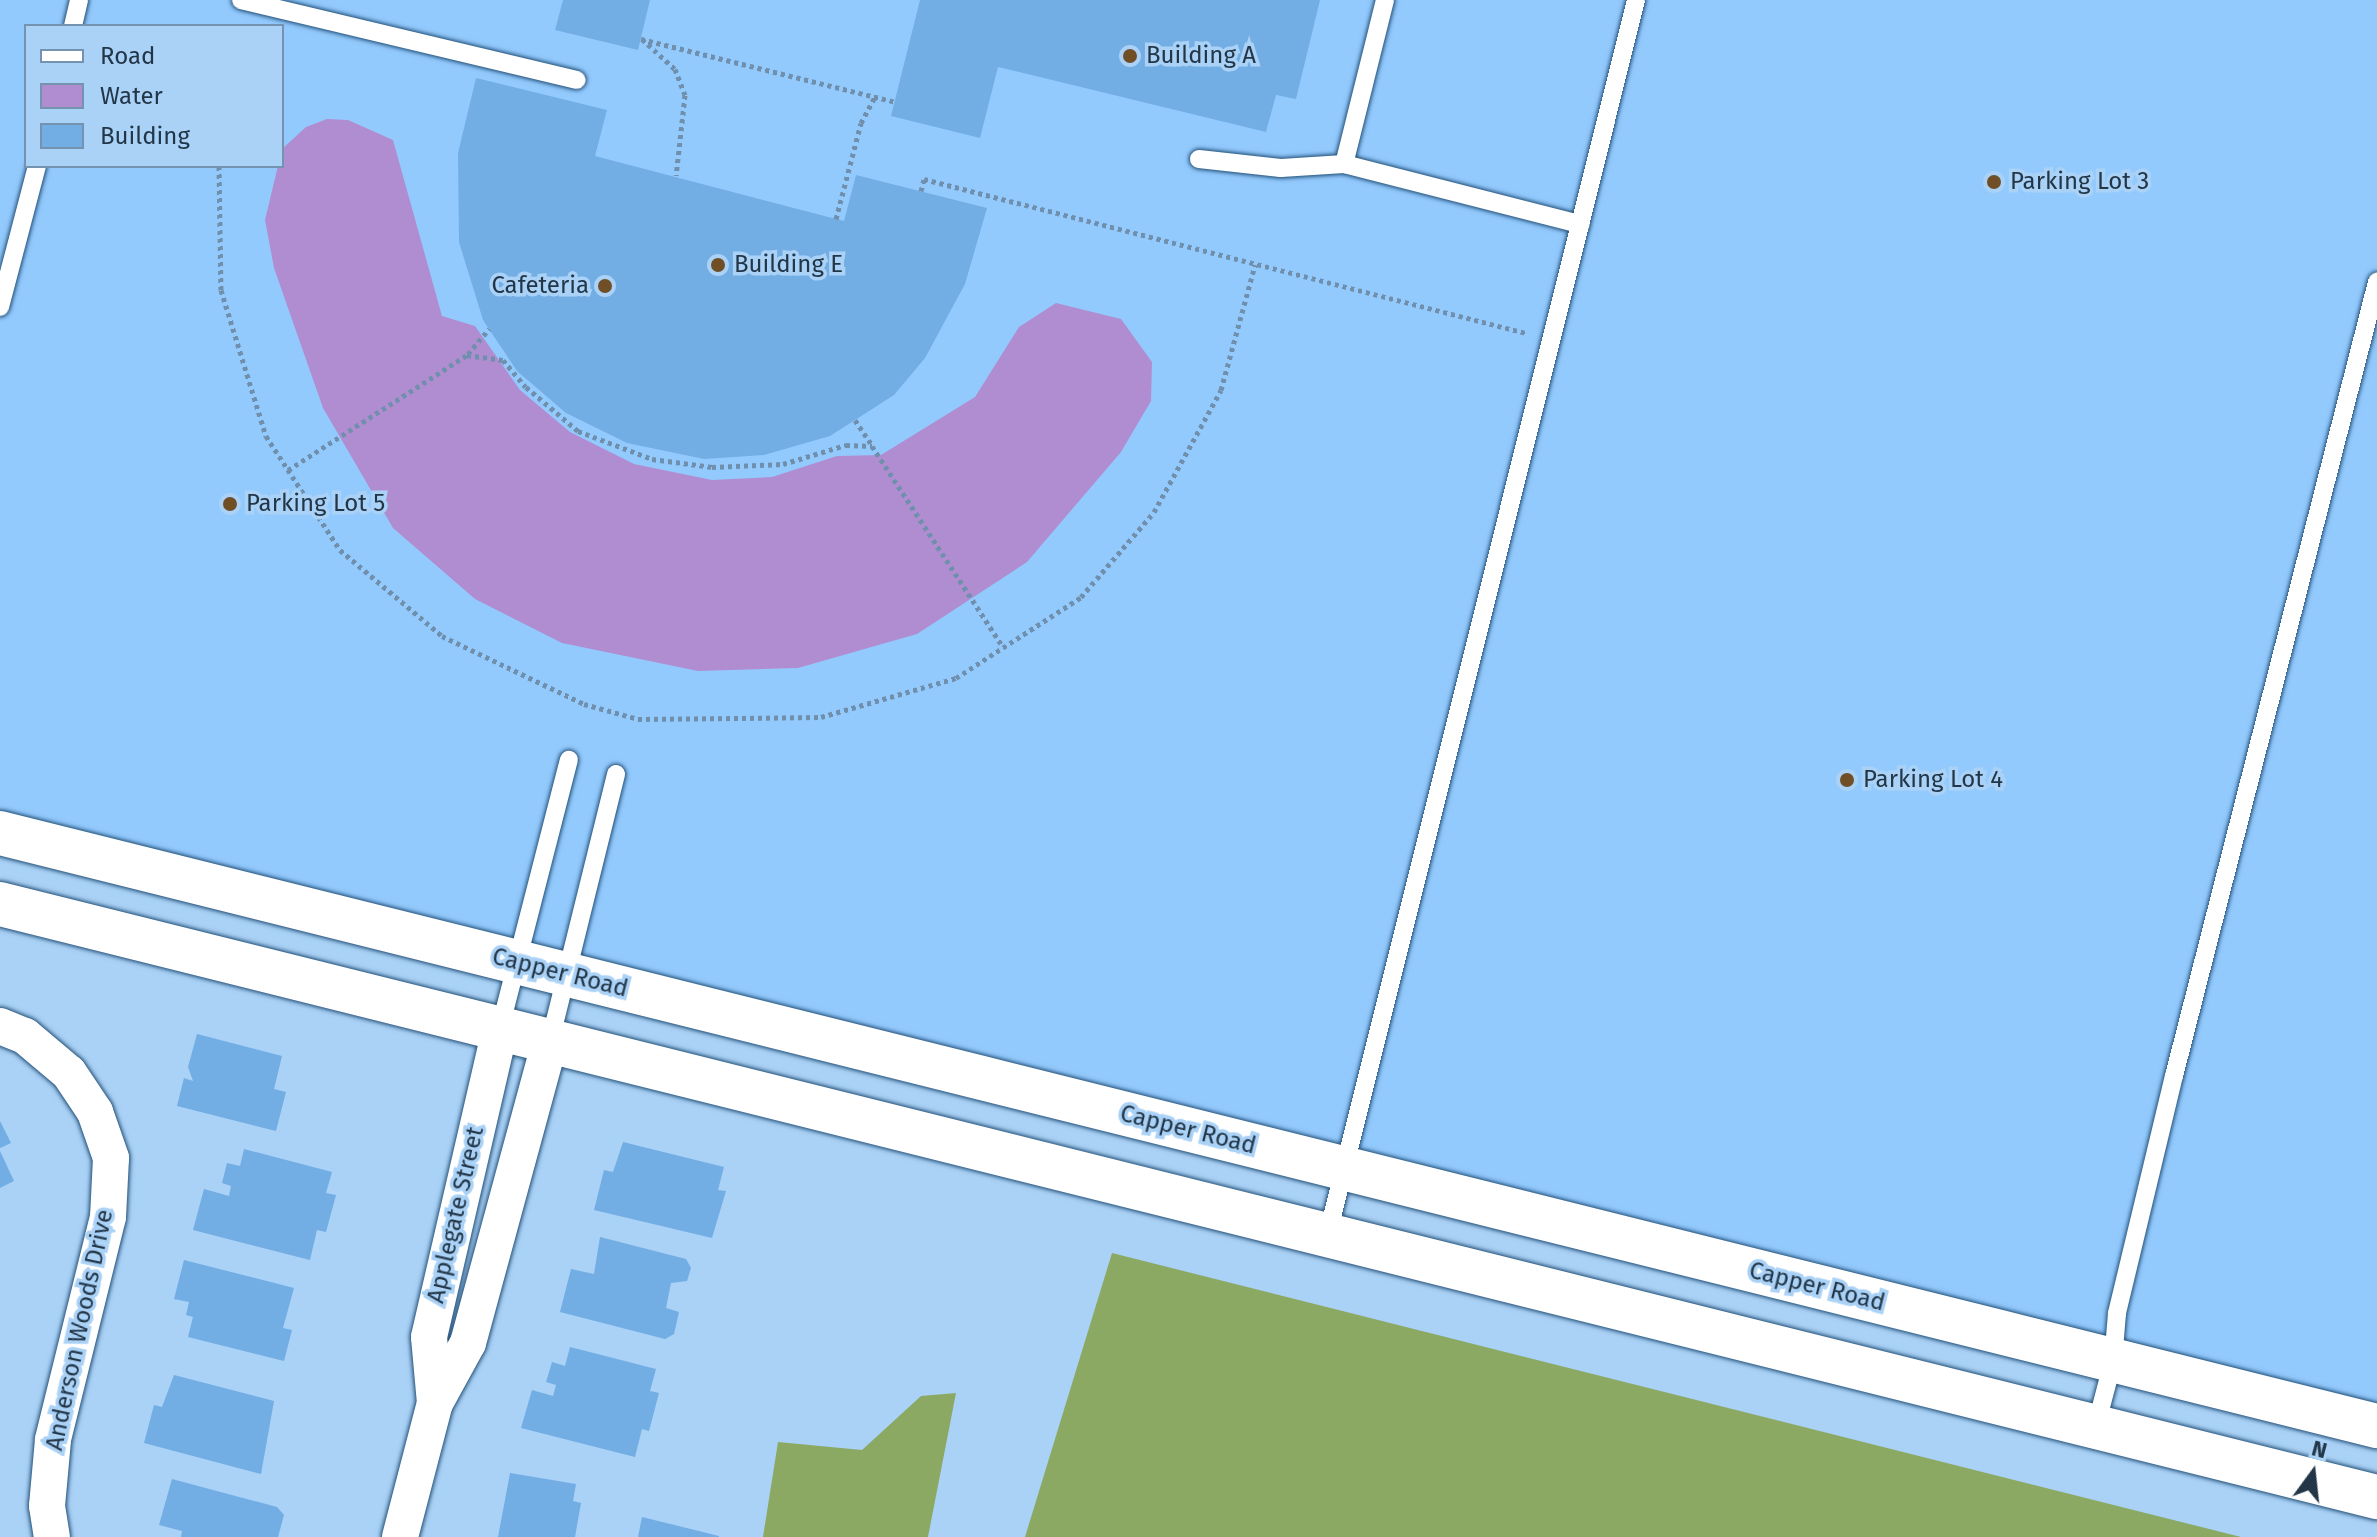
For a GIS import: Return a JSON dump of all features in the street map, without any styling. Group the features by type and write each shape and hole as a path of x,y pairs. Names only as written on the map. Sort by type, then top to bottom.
{"street":[{"name":"Capper Road","path":"0,833 2377,1426"},
{"path":"0,904 2377,1497"},
{"name":"Anderson Woods Drive","path":"0,1026 25,1036 69,1073 95,1112 111,1158 108,1217 53,1440 47,1506 52,1537"},
{"name":"Applegate Street","path":"435,1403 429,1337 500,1029"},
{"name":"Applegate Street","path":"400,1537 435,1403 468,1343 511,1199 550,1041"},
{"path":"462,1186 511,1199"}],"lane":[{"path":"73,24 79,0"},
{"path":"241,0 577,80"},
{"path":"1344,164 1385,0"},
{"path":"1327,1237 1636,0"},
{"path":"1199,159 1281,168 1344,164 1580,224"},
{"path":"0,307 36,168"},
{"path":"2096,1426 2113,1361 2117,1313 2174,1076 2377,282"},
{"path":"500,1029 569,760"},
{"path":"550,1041 616,774"}],"path":[{"path":"676,176 685,95 675,69 641,39 895,102"},
{"path":"836,219 861,123 875,97"},
{"path":"219,168 221,290 266,436 340,550 442,636 584,704 638,719 821,717 956,678 1081,597 1154,512 1221,390 1255,265"},
{"path":"921,191 924,179 1527,334"},
{"path":"288,470 467,355 489,329"},
{"path":"467,355 503,360 526,387 578,431 652,459 712,467 783,464 846,445 872,446"},
{"path":"855,420 1003,647"}],"shaded area":[{"path":"0,0 2377,0 2377,1422 0,831"}],"green space":[{"path":"1112,1253 2241,1537 1025,1537"},
{"path":"956,1393 928,1537 763,1537 778,1442 862,1450 921,1396"}],"water":[{"path":"327,119 348,120 393,140 442,316 475,326 520,390 570,432 634,464 712,480 772,477 837,456 881,455 975,397 1019,327 1056,303 1121,319 1152,362 1151,401 1121,452 1027,562 917,634 798,668 698,671 562,643 475,599 393,528 323,408 274,268 265,220 277,168 284,168 284,147 306,127"}],"building":[{"path":"563,0 650,0 638,50 555,30"},
{"name":"Building A","path":"920,0 1320,0 1296,99 1276,95 1266,132 998,67 980,138 891,116"},
{"name":"Building E","path":"476,78 607,110 595,156 836,219 844,221 856,175 987,208 965,284 925,358 894,395 830,436 764,455 704,459 627,443 566,413 517,371 483,320 459,242 458,153"},
{"path":"197,1034 282,1056 274,1089 286,1092 276,1131 177,1106 184,1078 193,1081 188,1067"},
{"path":"0,1121 11,1143 0,1148"},
{"path":"623,1142 724,1167 718,1190 726,1191 712,1238 594,1210 604,1170 613,1172"},
{"path":"244,1149 332,1172 326,1193 336,1195 326,1232 317,1230 310,1260 193,1230 204,1189 229,1196 231,1186 222,1183 227,1163 240,1166"},
{"path":"0,1151 14,1181 0,1188"},
{"path":"600,1237 686,1259 691,1268 687,1281 671,1283 666,1308 679,1312 674,1334 665,1339 560,1312 571,1269 594,1274"},
{"path":"184,1260 294,1288 283,1328 292,1330 284,1361 188,1337 193,1317 186,1315 189,1302 174,1299"},
{"path":"570,1347 656,1369 650,1391 659,1393 649,1431 642,1429 635,1457 521,1428 532,1390 553,1396 556,1385 546,1382 552,1362 565,1366"},
{"path":"174,1375 274,1401 261,1474 144,1443 154,1405 162,1407"},
{"path":"510,1473 576,1484 573,1501 581,1503 575,1537 498,1537"},
{"path":"172,1479 277,1507 284,1515 278,1537 181,1537 182,1531 159,1525"},
{"path":"642,1517 719,1536 719,1537 638,1537"}],"place":[{"name":"Building A","path":"1130,56"},
{"name":"Parking Lot 3","path":"1994,182"},
{"name":"Building E","path":"718,265"},
{"name":"Cafeteria","path":"605,286"},
{"name":"Parking Lot 5","path":"230,504"},
{"name":"Parking Lot 4","path":"1847,780"}]}
